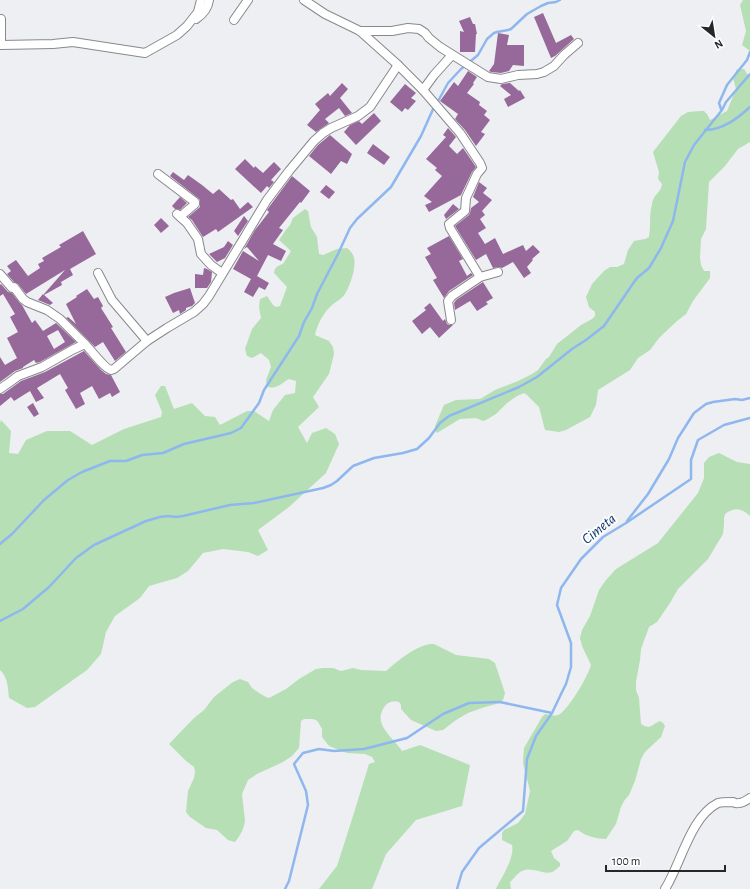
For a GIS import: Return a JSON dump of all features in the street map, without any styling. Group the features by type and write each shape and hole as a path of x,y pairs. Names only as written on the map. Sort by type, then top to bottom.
{"street":[{"path":"187,26 198,12 201,0"},
{"path":"0,19 1,45 73,42 145,53 177,35 204,12 209,4 209,0"},
{"path":"234,20 248,0"},
{"path":"304,0 325,14 360,31 398,65 423,90 460,133 481,166 482,168 477,174 466,198 465,211 449,224 452,232 480,277"},
{"path":"360,31 392,31 408,28 419,29 440,47 488,77 501,79 518,75 544,72 554,66 578,43"},
{"path":"423,90 434,74 452,55"},
{"path":"0,274 27,302 47,310 60,319 109,369 112,370 116,368 147,341 194,312 203,304 267,200 289,171 314,141 323,133 358,116 370,107 398,65"},
{"path":"158,174 195,202 195,204 182,216 180,216 198,239 201,254 211,265 222,273"},
{"path":"98,272 112,300 147,341"},
{"path":"451,320 448,301 452,296 480,277 498,272"},
{"path":"0,388 18,376 42,367 85,344"},
{"path":"665,889 671,880 694,828 704,814 719,802 732,802 737,804 750,798"}],"green space":[{"path":"743,0 750,0 750,51 742,45 746,31 740,5"},
{"path":"737,69 744,69 748,75 750,74 750,142 738,149 725,166 709,182 706,229 701,239 700,258 704,271 710,271 710,278 693,301 686,314 659,338 650,350 638,358 630,370 598,390 596,405 590,417 566,430 559,432 545,430 539,407 524,393 507,403 496,414 486,420 483,421 476,418 460,419 437,433 435,426 444,405 456,400 480,399 495,390 532,374 538,370 549,357 557,344 595,316 595,312 589,307 586,297 592,284 604,271 610,267 617,267 624,264 628,250 634,241 649,237 652,202 661,189 662,184 658,179 659,172 653,152 681,116 688,112 704,111 710,120 727,111 736,89 733,78"},
{"path":"305,209 308,211 311,227 317,237 319,254 323,255 337,249 347,248 352,253 355,264 353,275 345,294 331,306 318,324 315,335 329,341 333,347 334,354 329,374 313,397 319,407 298,427 307,443 312,433 326,428 335,434 339,444 326,473 289,507 258,530 268,550 258,556 248,552 223,549 203,553 188,571 177,578 149,586 140,598 115,616 106,632 101,654 87,670 35,707 27,708 9,698 6,679 0,670 1,420 11,431 9,453 18,454 26,440 47,431 70,431 92,445 124,429 161,417 162,412 155,395 161,386 165,386 174,409 192,403 205,416 215,417 220,425 247,411 254,411 269,421 273,410 285,395 295,393 296,381 289,379 276,387 267,386 266,380 271,367 269,360 261,353 252,358 247,356 245,349 252,329 261,318 259,307 260,299 267,296 273,305 276,307 280,306 287,287 274,273 278,266 283,264 291,251 279,240 290,225 293,218"},
{"path":"719,453 737,462 750,464 750,516 744,511 738,509 732,510 725,514 723,534 708,559 678,589 657,622 649,627 641,649 636,690 639,698 641,724 649,727 660,721 665,726 661,737 645,752 641,759 635,781 629,795 621,807 616,824 606,839 591,837 578,830 574,831 567,841 551,851 554,858 560,863 560,866 554,871 549,873 530,869 522,871 510,882 511,889 496,889 510,862 512,850 512,845 502,840 502,833 504,830 518,823 525,814 530,791 523,763 524,748 542,717 545,714 552,716 560,714 578,691 586,676 591,665 580,638 582,630 590,616 599,590 616,569 658,543 698,493 704,478 704,463 709,457"},
{"path":"430,644 434,644 456,655 489,659 495,663 505,693 503,700 496,704 468,713 443,730 436,731 411,720 401,709 399,702 391,702 385,706 381,713 382,725 402,751 420,745 470,765 462,806 416,820 386,854 372,889 319,889 337,866 369,764 375,762 372,757 365,754 347,753 329,746 322,737 322,729 316,720 304,719 301,721 299,748 292,756 248,780 242,794 245,821 242,832 235,842 228,840 217,830 206,828 190,817 186,812 188,791 194,778 194,767 169,744 194,718 204,710 214,697 233,682 240,679 248,682 252,688 269,698 286,689 316,669 333,668 341,671 353,668 361,670 386,671 412,651"}],"building":[{"path":"543,13 556,43 571,35 574,39 551,58 534,17"},
{"path":"470,17 473,24 475,24 477,34 475,52 460,52 460,31 464,32 459,21"},
{"path":"498,33 509,35 507,45 524,45 524,66 513,65 509,71 501,73 489,71 494,64"},
{"path":"468,71 477,77 467,93 480,102 479,105 487,111 484,115 490,120 481,132 485,134 476,146 455,119 458,114 440,101 454,82 458,86"},
{"path":"342,83 348,89 340,98 352,113 345,116 339,108 325,119 329,123 316,132 307,125 320,110 315,104 328,93 330,96"},
{"path":"510,83 519,91 520,90 525,98 508,107 504,99 511,95 500,86 502,84"},
{"path":"405,84 416,93 411,98 416,101 408,110 405,108 402,112 390,102"},
{"path":"374,113 381,121 356,145 344,132 350,125 359,121 362,124"},
{"path":"448,128 456,137 449,146 457,154 463,148 476,167 461,195 429,212 425,205 432,202 424,196 442,176 435,170 437,168 426,159 446,137 443,135"},
{"path":"330,135 352,154 347,164 341,161 331,174 309,156 318,145"},
{"path":"373,144 390,157 384,165 367,153"},
{"path":"245,159 254,168 255,166 263,173 274,162 281,169 271,180 274,182 269,188 267,186 261,193 235,169"},
{"path":"173,172 184,180 188,175 213,194 219,189 231,200 233,199 240,209 248,202 253,207 218,232 216,229 203,237 192,220 188,217 200,207 200,200 170,176"},
{"path":"292,176 310,191 279,228 283,230 273,244 286,251 281,261 268,255 257,276 269,283 265,290 259,287 253,297 244,292 251,279 233,269 243,251 259,261 247,247 244,249 255,230 269,212 267,210"},
{"path":"479,182 487,188 483,193 492,200 482,211 485,215 480,219 486,228 478,233 485,244 495,238 503,254 523,245 526,251 533,245 540,252 532,259 533,260 527,267 531,273 524,278 513,262 502,268 493,268 486,254 476,260 455,226 469,215 471,208 479,202 473,197"},
{"path":"326,185 335,192 329,199 320,192"},
{"path":"180,197 187,203 180,210 175,209 172,206"},
{"path":"453,204 459,209 446,219 444,215"},
{"path":"244,216 248,221 238,236 234,231"},
{"path":"161,218 169,226 161,233 154,225"},
{"path":"83,231 96,254 70,269 73,275 61,282 62,285 44,295 65,270 26,294 7,274 11,271 7,266 16,260 28,276 40,268 38,264 44,261 42,258 61,247 59,245"},
{"path":"449,236 463,259 459,261 467,276 471,273 473,275 449,291 444,298 433,280 437,278 425,257 431,254 427,248"},
{"path":"228,241 233,245 225,258 217,262 209,254 224,247"},
{"path":"204,268 212,272 211,282 207,288 195,288 195,274 203,275"},
{"path":"483,282 493,298 486,302 488,304 477,311 470,301 455,310 454,303 456,300"},
{"path":"1,284 8,292 12,293 22,305 32,323 35,320 43,331 56,323 76,342 40,362 36,363 34,360 0,382 0,357 5,365 17,358 7,338 18,332 10,317 15,314 3,294 0,296","holes":["58,330 65,342 54,349 47,336"]},
{"path":"190,288 195,303 186,308 186,310 180,314 179,310 173,313 165,297"},
{"path":"87,289 94,299 98,297 103,306 101,308 113,327 111,328 126,352 115,361 103,342 95,347 66,318 68,317 76,324 66,304"},
{"path":"43,294 53,303 50,305 38,300"},
{"path":"430,303 443,321 445,319 447,324 453,325 439,338 430,327 422,334 412,321 426,310 424,308"},
{"path":"84,351 101,370 106,374 111,375 120,392 112,397 110,393 99,399 92,386 80,393 85,404 76,409 65,390 68,388 60,374 37,388 44,398 36,402 30,391 14,401 11,397 0,406 0,394 3,394 21,381 45,372"},
{"path":"33,403 39,414 34,417 27,407"}],"waterway":[{"path":"437,103 448,83 461,69 478,55 487,39 494,33 511,29 527,14 548,3 560,0"},
{"path":"721,109 719,103 727,85 747,60 750,52"},
{"path":"0,621 23,609 49,587 76,558 94,545 146,521 160,517 183,516 230,505 254,503 323,488 337,481 353,466 374,458 417,449 429,438 440,423 449,416 519,387 537,377 604,326 637,278 649,268 661,248 673,221 685,162 694,145 722,110 726,102 750,74"},
{"path":"0,544 12,534 44,500 68,480 82,472 110,461 126,461 142,455 163,453 184,444 231,433 241,428 259,403 264,390 299,336 317,294 350,228 357,219 391,187 421,136 434,107"},
{"path":"705,130 724,126 750,107"},
{"path":"627,521 648,494 669,459 678,438 694,413 706,404 713,402 750,398"},
{"name":"Cimeta","path":"457,889 462,872 479,848 523,811 527,759 536,736 552,713 566,684 571,667 571,643 557,605 561,588 581,559 603,537 691,479 691,460 698,440 724,425 750,418"},
{"path":"285,889 289,881 308,805 306,791 294,764 303,753 319,749 334,751 364,749 407,738 443,714 469,703 500,702 552,713"}]}
